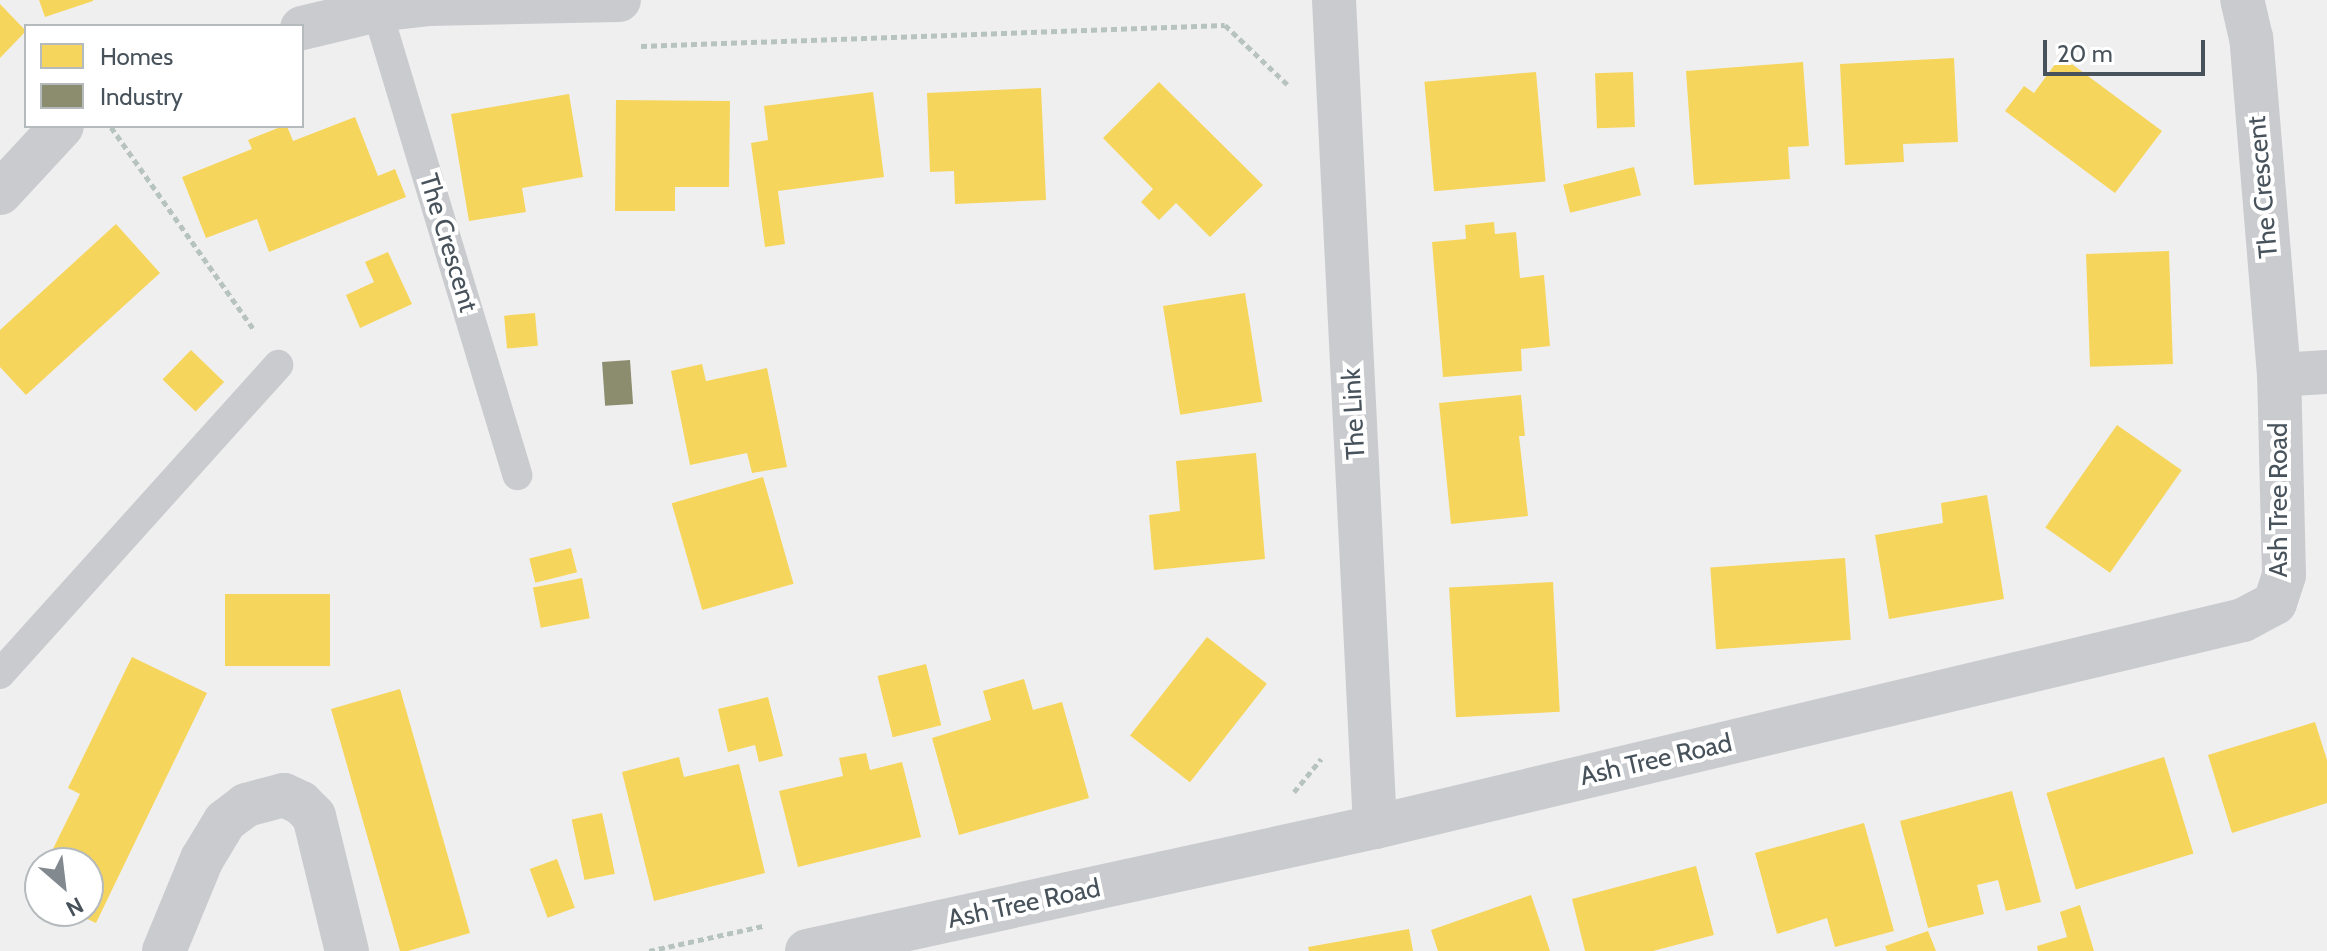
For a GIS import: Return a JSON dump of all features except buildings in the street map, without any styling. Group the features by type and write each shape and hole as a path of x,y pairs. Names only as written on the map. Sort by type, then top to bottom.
{"street":[{"path":"304,28 377,10 428,4 619,0"},
{"name":"The Link","path":"1334,0 1375,827"},
{"name":"The Crescent","path":"2242,0 2251,38 2279,375"},
{"path":"0,193 60,128"},
{"path":"2279,375 2327,372"},
{"name":"Ash Tree Road","path":"807,951 1375,827 2243,620 2275,603 2284,575 2279,375"},
{"path":"164,951 202,859 225,821 246,805 284,795 301,803 314,816 347,951"}],"lane":[{"name":"The Crescent","path":"377,10 517,475"},
{"path":"0,674 278,365"}],"path":[{"path":"628,47 1225,25 1292,90"},
{"path":"112,128 278,365"},
{"path":"1292,794 1329,750"},
{"path":"649,951 774,924"}]}
